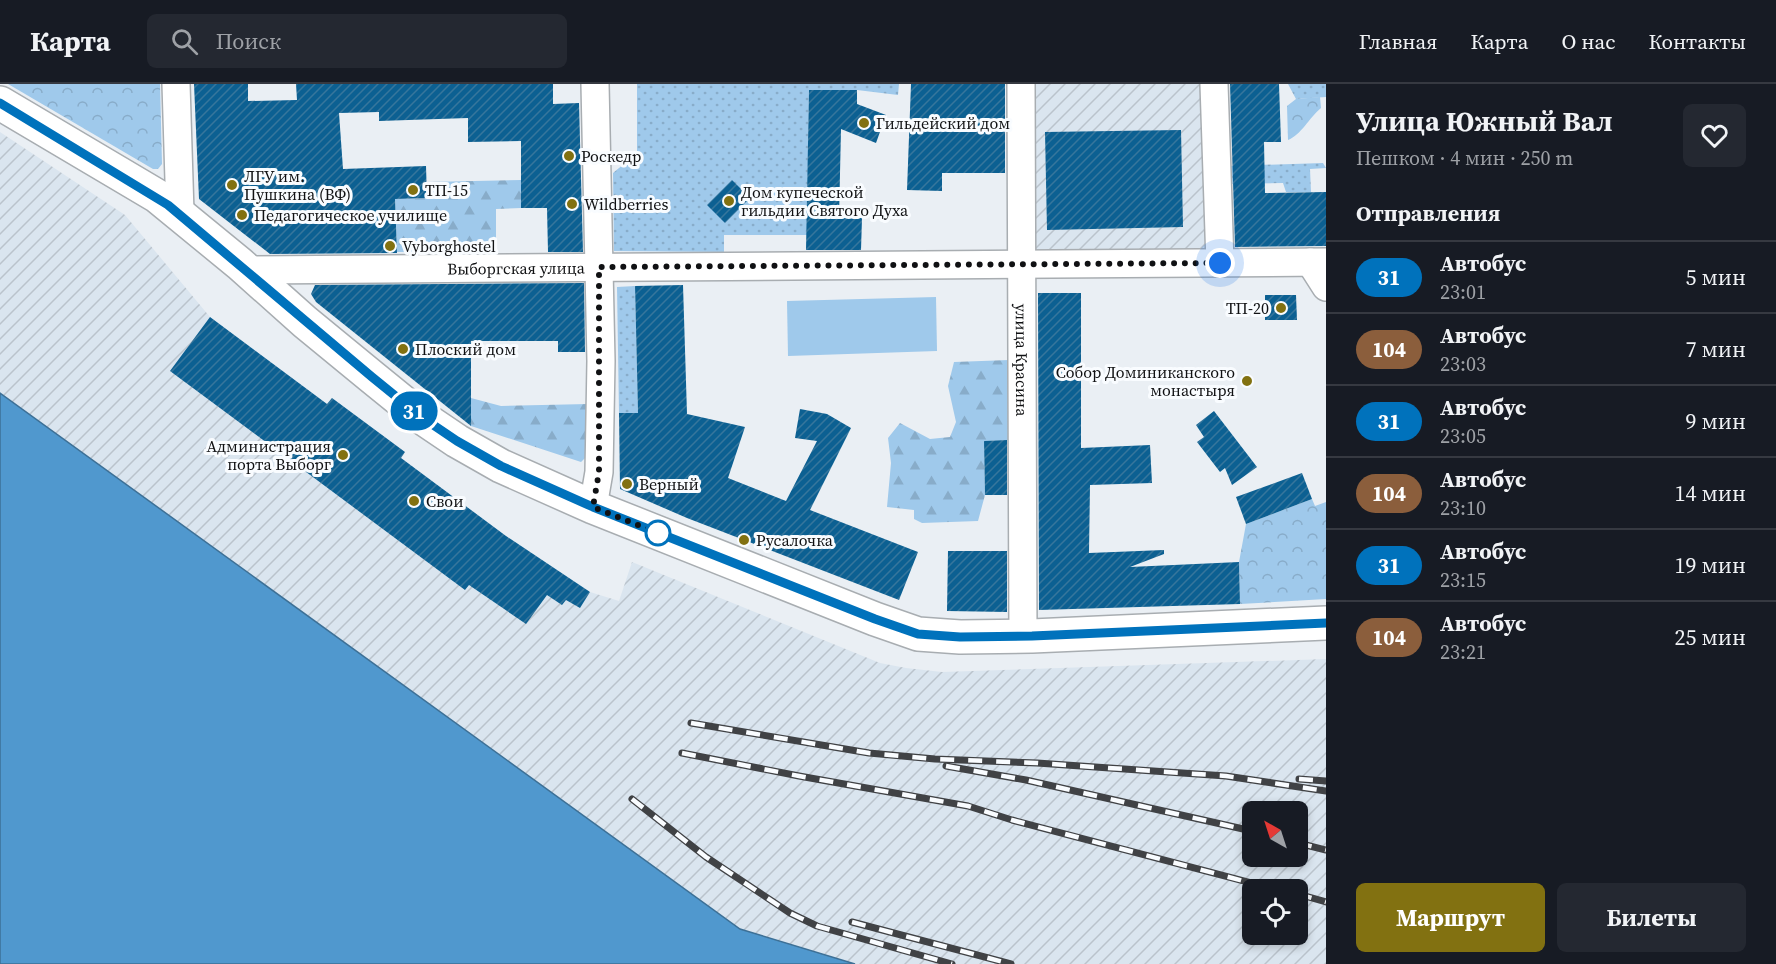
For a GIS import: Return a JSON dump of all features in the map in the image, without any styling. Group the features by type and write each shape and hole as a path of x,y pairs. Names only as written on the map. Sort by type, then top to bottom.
{"street":[{"path":"176,84 180,213"},
{"path":"593,507 599,472 599,267 595,84"},
{"name":"улица Красина","path":"1021,84 1023,637"},
{"path":"1214,84 1220,263"},
{"path":"0,103 157,196 420,416 501,466 593,507 875,619 918,634 960,637 1023,637 1326,623"},
{"path":"1318,262 1326,287"},
{"name":"Выборгская улица","path":"248,270 1318,262"}],"shaded area":[{"path":"1030,84 1206,84 1211,254 1031,254"},
{"path":"0,132 125,215 210,317 327,404 332,398 405,452 401,458 506,536 590,592 619,601 632,562 880,663 942,672 1326,659 1326,964 855,964 740,929 0,393"},
{"path":"0,393 740,929 855,964 0,964"}],"green space":[{"path":"8,84 160,84 162,164 158,169 153,169"},
{"path":"637,84 899,84 898,95 857,90 809,90 807,235 724,235 724,252 614,251 613,173 637,153"},
{"path":"1288,84 1326,84 1326,97 1296,99"},
{"path":"1320,97 1321,108 1293,138 1288,140 1287,106 1296,99"},
{"path":"1323,163 1326,168 1310,169 1311,192 1286,192 1283,183 1230,184 1228,166"},
{"path":"521,180 521,208 496,209 496,251 397,252 395,199 427,198 427,182"},
{"path":"635,286 638,413 619,413 617,287"},
{"path":"936,297 937,351 788,356 787,301"},
{"path":"1009,360 1010,440 984,441 985,495 978,521 922,523 914,519 914,510 887,507 891,463 888,438 900,423 930,439 950,437 956,422 948,386 954,362"},
{"path":"471,398 501,406 588,404 588,455 581,462 471,426"},
{"path":"1312,499 1315,506 1326,502 1326,599 1240,604 1239,562 1246,524"}],"building":[{"path":"194,84 248,84 248,101 297,100 296,84 553,84 553,104 579,103 583,252 548,252 547,208 521,208 521,141 468,142 468,118 379,121 379,112 339,113 343,169 426,166 427,198 395,199 397,253 270,254 199,199"},
{"path":"911,84 1005,84 1005,173 942,173 942,191 907,190"},
{"path":"1230,84 1279,84 1281,142 1264,142 1265,193 1326,192 1326,246 1235,247"},
{"path":"809,90 857,90 857,104 886,115 876,143 841,129 839,218 862,218 861,250 806,250"},
{"path":"1181,130 1183,227 1047,230 1045,132"},
{"name":"Дом купеческой гильдии Святого Духа","path":"732,180 750,198 725,223 707,205"},
{"path":"584,283 585,352 558,352 558,341 471,341 471,426 316,302 311,294 315,285"},
{"path":"683,285 687,414 745,427 728,478 786,501 817,441 795,438 800,409 827,414 851,428 810,510 918,552 899,600 687,518 620,489 619,413 638,413 635,286"},
{"path":"1038,293 1081,293 1081,448 1150,445 1152,483 1090,485 1089,553 1164,550 1164,554 1130,567 1239,562 1240,604 1039,610"},
{"name":"ТП-20","path":"1265,295 1296,295 1297,320 1265,320"},
{"name":"Администрация порта Выборг","path":"210,317 327,404 332,398 405,452 401,458 506,536 590,592 580,608 566,600 562,605 547,595 526,624 469,585 465,590 170,371"},
{"path":"1214,411 1257,467 1232,485 1225,468 1220,472 1197,442 1204,437 1196,425"},
{"path":"1007,440 1007,495 985,495 984,441"},
{"path":"1302,473 1312,499 1246,524 1236,497"},
{"path":"948,551 1007,551 1007,612 947,611"}],"railway":[{"path":"691,723 869,753 1226,776 1326,791"},
{"path":"682,753 968,806 1012,820 1242,881"},
{"path":"946,766 1026,780 1242,829"},
{"path":"1299,779 1326,781"},
{"path":"632,799 706,857 790,913 817,926 952,964"},
{"path":"1308,846 1326,850"},
{"path":"1308,897 1326,902"},
{"path":"852,922 1011,964"}],"bus line":[{"name":"31","path":"0,103 157,196 180,213 305,322 420,416 457,441 501,466 593,507 875,619 918,634 960,637 1326,623"}],"place":[{"name":"Гильдейский дом","path":"864,123"},
{"name":"Роскедр","path":"569,156"},
{"name":"ЛГУ им. Пушкина (ВФ)","path":"232,185"},
{"name":"ТП-15","path":"413,190"},
{"name":"Дом купеческой гильдии Святого Духа","path":"729,201"},
{"name":"Wildberries","path":"572,204"},
{"name":"Педагогическое училище","path":"242,215"},
{"name":"Vyborghostel","path":"390,246"},
{"name":"ТП-20","path":"1281,308"},
{"name":"Плоский дом","path":"403,349"},
{"name":"Собор Доминиканского монастыря","path":"1247,381"},
{"name":"Администрация порта Выборг","path":"343,455"},
{"name":"Верный","path":"627,484"},
{"name":"Свои","path":"414,501"},
{"name":"Русалочка","path":"744,540"}],"route":[{"path":"658,533 593,507 599,472 601,361 599,267 1220,263"}]}
